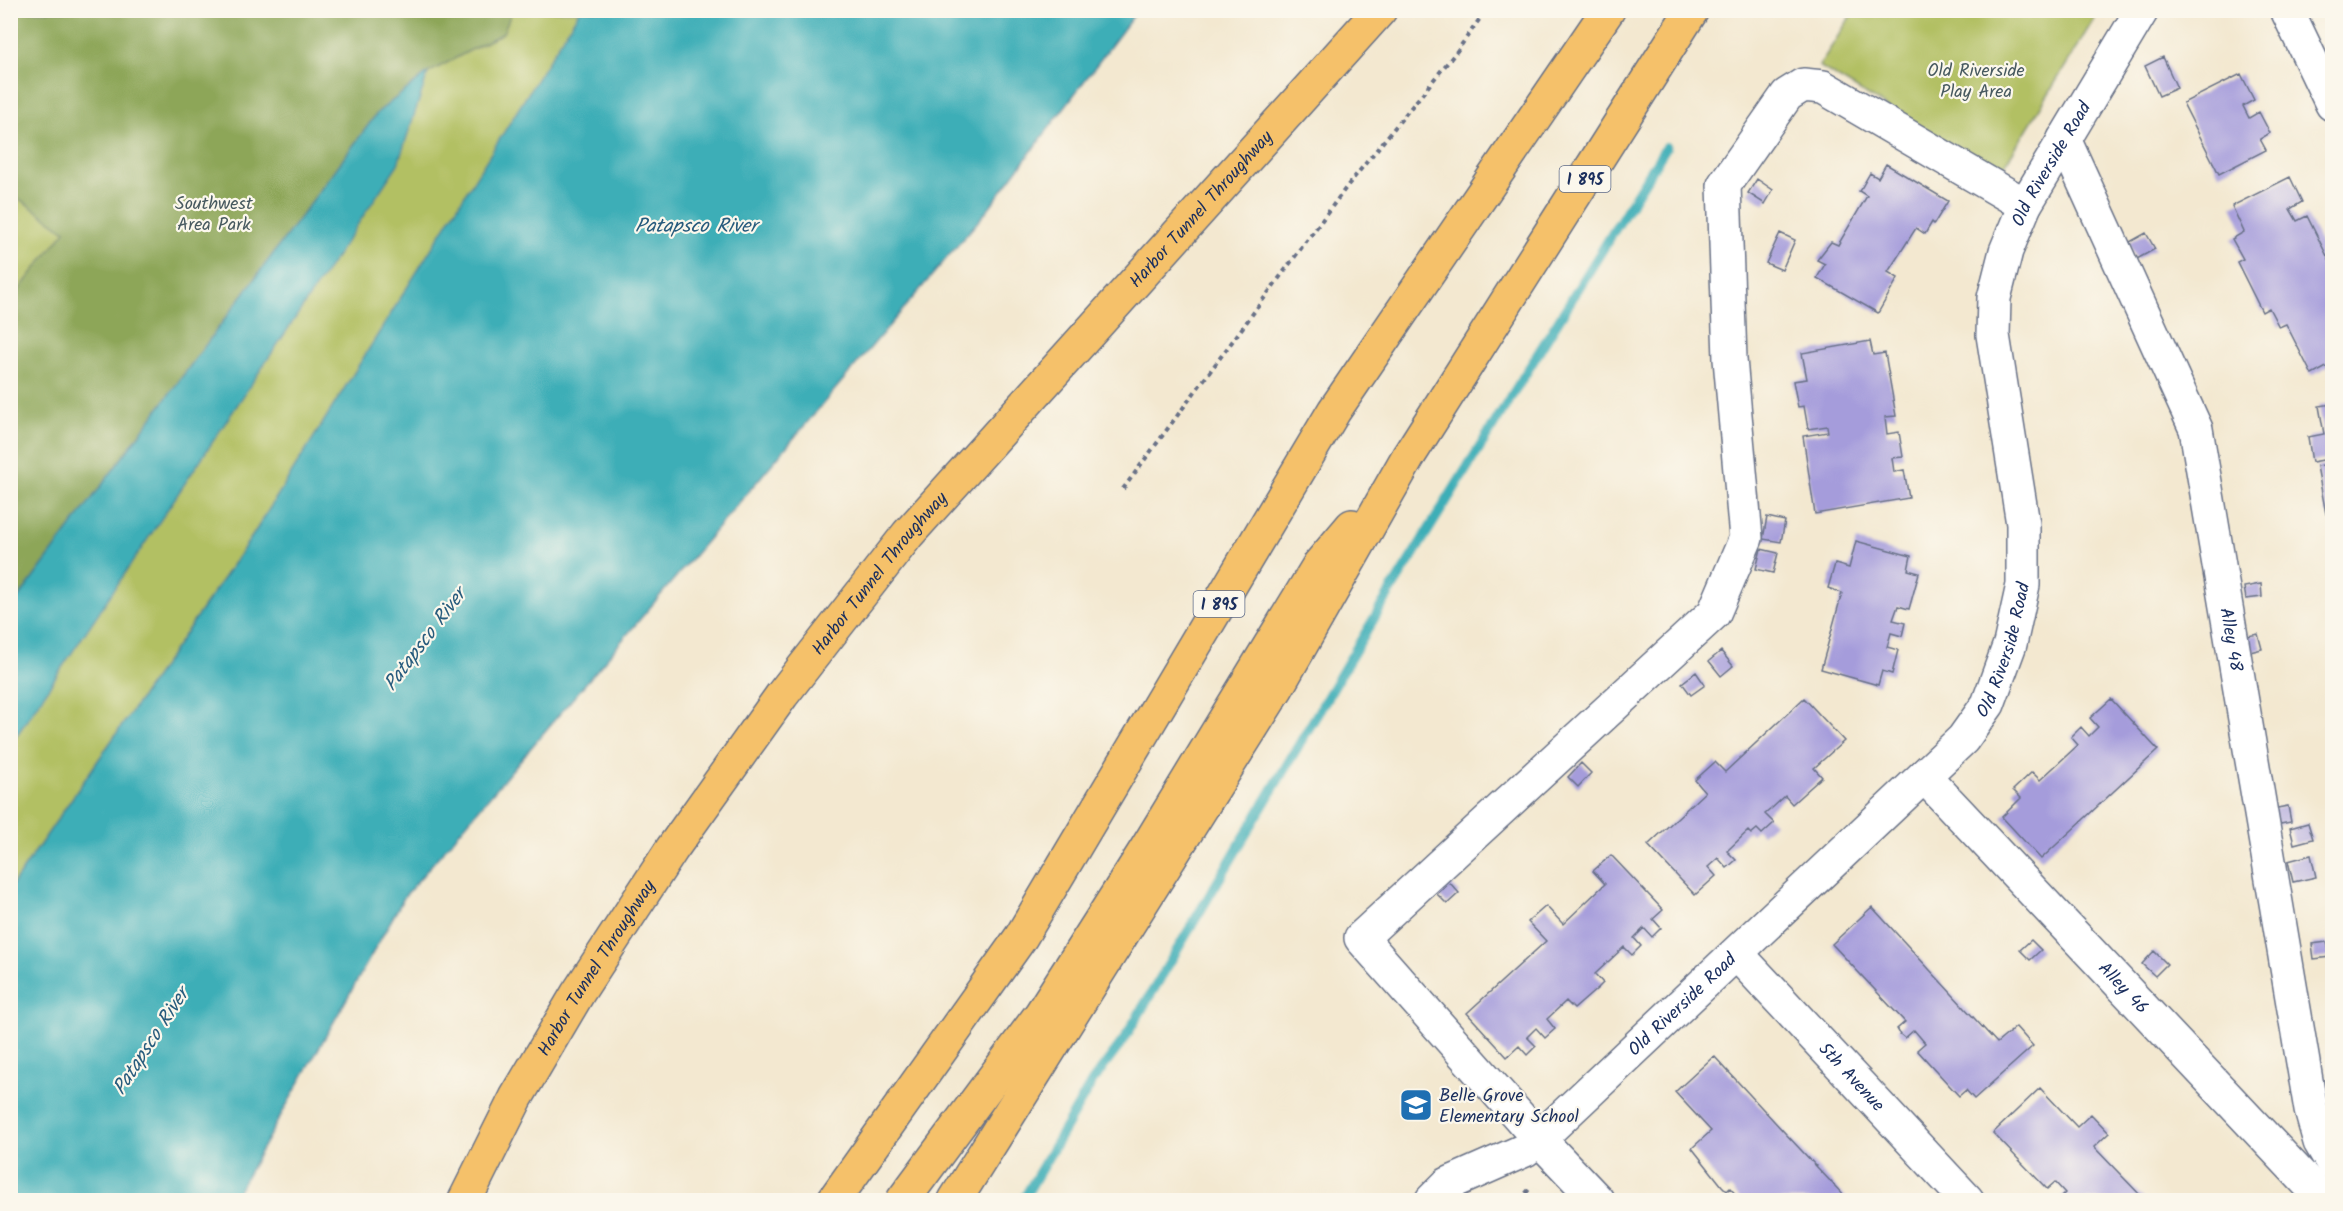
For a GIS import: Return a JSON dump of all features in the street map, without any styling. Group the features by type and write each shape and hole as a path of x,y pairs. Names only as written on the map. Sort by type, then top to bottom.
{"highway":[{"name":"Harbor Tunnel Throughway","path":"465,1200 516,1098 578,993 672,849 782,695 908,534 1380,10"},
{"name":"I 895","path":"834,1200 1021,937 1334,411 1608,10"},
{"name":"I 895","path":"903,1200 1041,1014 1145,850 1319,565 1408,457 1692,10"},
{"path":"955,1200 1276,689 1408,457"}],"street":[{"name":"Old Riverside Road","path":"1432,1200 1448,1184 1525,1150 1539,1139 1964,739 1988,704 2010,644 2023,585 2023,524 1993,335 1996,289 2006,251 2025,205 2142,10"},
{"path":"2287,10 2328,84"},
{"path":"1597,1200 1539,1139 1361,938 1714,613 1746,538 1730,359 1724,185 1787,95 1803,85 1823,87 2025,205"},
{"name":"Alley 48","path":"2064,139 2196,429 2311,1110 2320,1142 2332,1162"},
{"name":"Alley 46","path":"1924,776 2324,1200"},
{"name":"5th Avenue","path":"1737,954 1967,1200"}],"path":[{"path":"1123,489 1347,185 1457,51 1486,10"},
{"path":"1520,1200 1530,1188"}],"green space":[{"name":"Southwest Area Park","path":"11,11 580,11 253,535 11,887"},
{"path":"11,11 512,11 503,33 428,73 378,112 11,608 11,300 65,231 11,193"},
{"name":"Old Riverside Play Area","path":"1854,11 2099,11 1999,175 1819,66"}],"water":[{"name":"Patapsco River","path":"580,10 1137,11 985,213 405,896 233,1200 11,1200 11,887 253,535"},
{"path":"428,73 398,164 11,744 11,608 378,112"}],"building":[{"path":"2163,57 2177,88 2159,96 2145,66"},
{"path":"2241,74 2254,100 2243,106 2249,118 2259,112 2270,133 2260,139 2266,150 2219,174 2183,103"},
{"path":"1886,164 1948,201 1925,234 1916,228 1888,272 1898,278 1878,313 1817,278 1825,264 1817,260 1831,242 1838,245 1867,196 1859,191 1870,173 1878,178"},
{"path":"2290,177 2302,202 2290,209 2297,221 2307,216 2332,266 2332,289 2330,291 2332,297 2332,364 2312,375 2286,324 2279,327 2269,308 2262,312 2237,262 2243,259 2232,239 2244,232 2232,206"},
{"path":"1757,179 1773,190 1765,204 1748,193"},
{"path":"1780,233 1795,240 1782,270 1766,263"},
{"path":"2146,233 2155,249 2137,259 2128,243"},
{"path":"1870,341 1873,355 1885,353 1896,416 1885,417 1887,434 1899,432 1903,457 1892,458 1894,472 1904,470 1909,498 1815,514 1803,436 1828,432 1827,426 1808,429 1804,406 1798,407 1793,381 1807,379 1802,353"},
{"path":"2332,404 2332,513 2326,514 2317,466 2329,464 2328,459 2312,462 2308,437 2324,434 2319,406"},
{"path":"1767,517 1785,521 1781,542 1763,539"},
{"path":"1856,541 1911,556 1908,570 1919,573 1909,609 1898,606 1893,620 1905,623 1902,636 1891,633 1887,647 1898,650 1892,674 1882,671 1878,685 1821,669 1842,593 1828,588 1835,564 1849,568"},
{"path":"1761,549 1778,553 1773,573 1756,569"},
{"path":"2261,584 2262,597 2246,599 2244,587"},
{"path":"2258,634 2262,649 2246,653 2242,637"},
{"path":"1721,651 1733,666 1721,676 1709,661"},
{"path":"1696,672 1705,685 1691,695 1682,683"},
{"path":"1804,698 1844,741 1814,768 1822,777 1792,804 1785,796 1765,814 1774,823 1762,834 1757,829 1751,834 1748,831 1727,851 1736,860 1727,868 1718,858 1708,867 1716,876 1695,895 1648,845 1705,792 1695,780 1715,762 1725,772"},
{"path":"2111,699 2158,750 2041,859 2002,817 2021,798 2013,790 2032,772 2040,780 2078,745 2071,737 2081,727 2089,736 2098,727 2090,718"},
{"path":"1581,763 1591,773 1578,787 1568,777"},
{"path":"2288,806 2291,822 2275,825 2272,809"},
{"path":"2308,823 2313,839 2294,844 2290,828"},
{"path":"1611,855 1663,910 1653,919 1661,928 1652,937 1644,928 1634,938 1641,946 1632,955 1624,947 1595,974 1603,983 1598,988 1574,1009 1566,1001 1547,1019 1555,1029 1545,1038 1536,1028 1527,1037 1536,1046 1527,1055 1519,1046 1507,1057 1467,1013 1546,941 1528,922 1546,906 1563,924 1605,884 1593,871"},
{"path":"2311,855 2316,877 2293,882 2288,861"},
{"path":"1450,883 1459,893 1447,904 1437,894"},
{"path":"1872,907 1997,1043 2016,1027 2033,1046 1974,1099 1966,1090 1959,1096 1917,1050 1925,1043 1914,1030 1905,1038 1900,1034 1897,1029 1905,1022 1832,944"},
{"path":"2031,940 2041,950 2030,960 2020,950"},
{"path":"2327,942 2330,957 2314,959 2312,944"},
{"path":"2154,951 2167,964 2155,976 2142,964"},
{"path":"1714,1056 1848,1200 1741,1200 1730,1188 1727,1191 1722,1186 1692,1148 1711,1131 1675,1092"},
{"path":"2040,1088 2077,1127 2091,1114 2109,1133 2094,1147 2145,1200 2058,1200 2065,1193 2055,1182 2047,1189 1993,1133"}],"waterway":[{"path":"1023,1200 1092,1082 1123,1041 1382,605 1666,147"}],"place":[{"name":"Belle Grove Elementary School","path":"1416,1105"}]}
